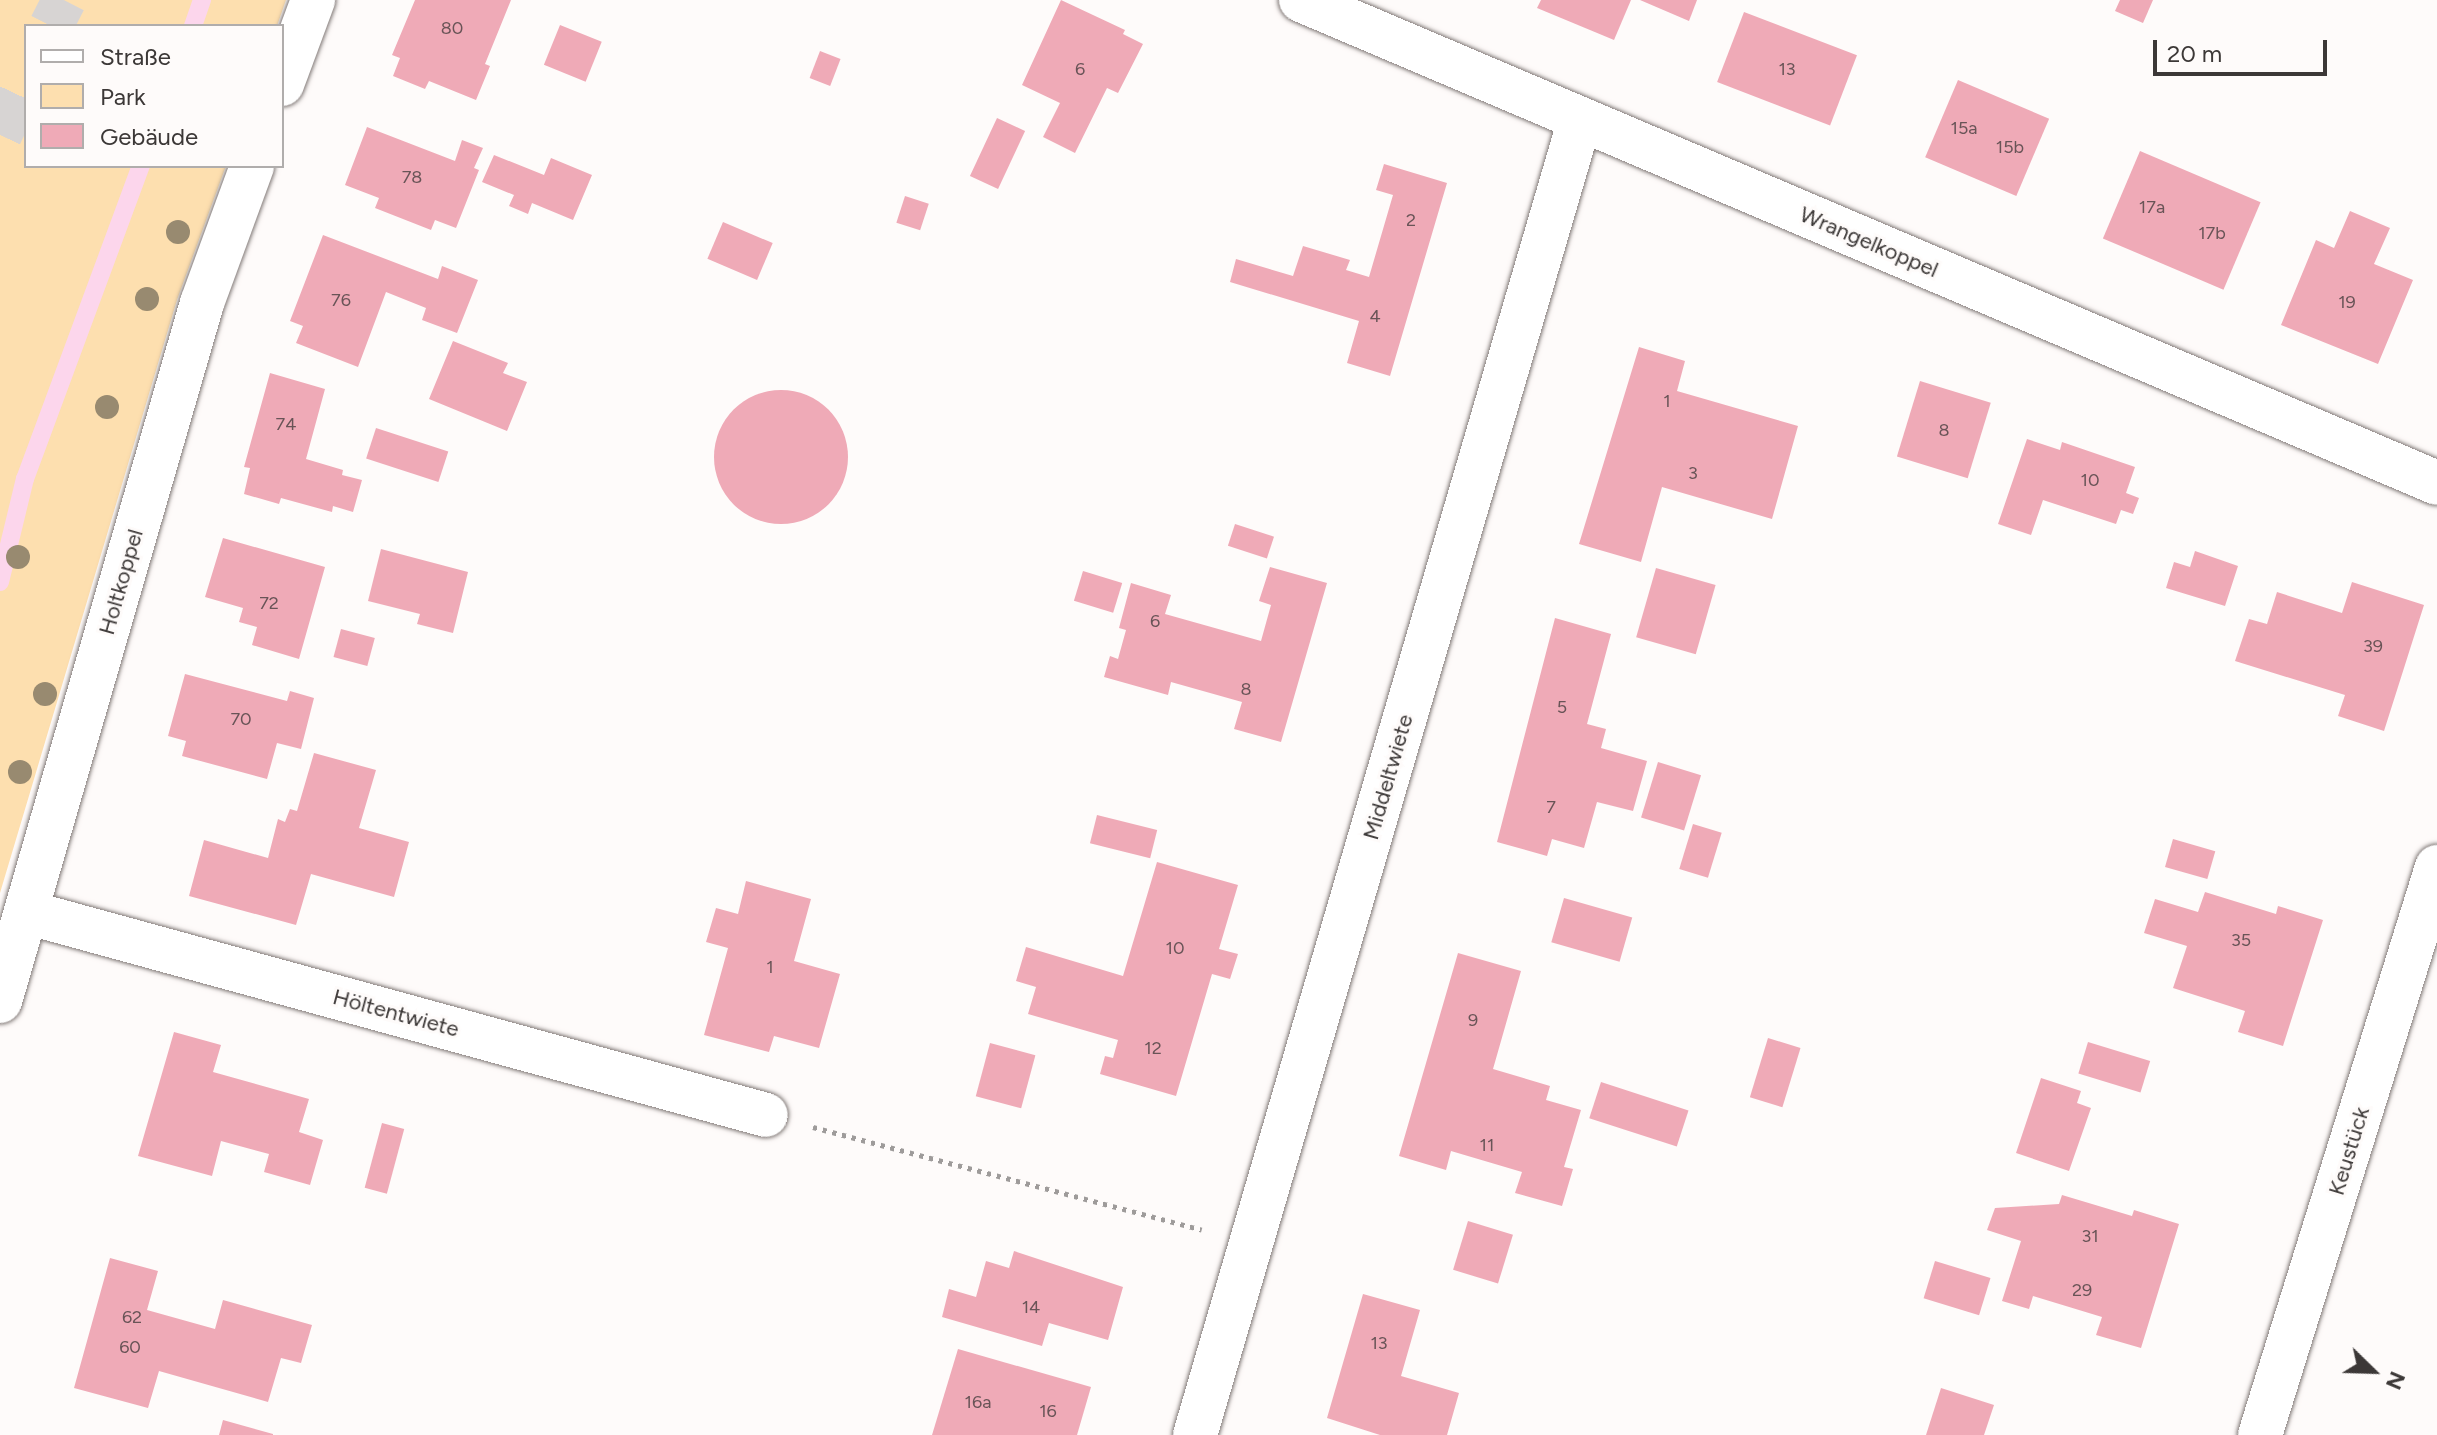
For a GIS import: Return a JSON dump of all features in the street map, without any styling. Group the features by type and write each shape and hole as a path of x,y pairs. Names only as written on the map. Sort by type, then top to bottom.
{"street":[{"path":"284,79 313,0"},
{"name":"Wrangelkoppel","path":"1301,0 2437,483"},
{"name":"Middeltwiete","path":"1195,1435 1580,119"},
{"name":"Holtkoppel","path":"0,1001 202,303 251,168"},
{"name":"Keustück","path":"2260,1435 2437,867"},
{"name":"Höltentwiete","path":"26,912 766,1115"}],"path":[{"path":"766,1115 1252,1243"}],"green space":[{"path":"0,0 286,0 278,24 24,24 24,168 225,168 177,300 0,893"}],"building":[{"path":"415,0 511,0 485,64 490,66 476,100 429,81 425,89 393,76 400,58 392,55"},
{"path":"1061,0 1125,30 1123,34 1143,44 1118,93 1107,88 1075,153 1043,137 1060,103 1022,85"},
{"path":"1541,0 1631,0 1614,40 1537,8"},
{"path":"1640,0 1697,0 1689,21"},
{"path":"2120,0 2153,0 2143,23 2115,11"},
{"path":"1744,12 1857,55 1830,125 1717,82"},
{"path":"560,25 602,42 586,82 544,65"},
{"path":"820,51 841,59 830,86 810,78"},
{"path":"1958,80 2049,119 2016,196 1925,157"},
{"path":"997,118 1025,131 998,189 970,176"},
{"path":"367,127 455,161 462,140 483,148 474,168 479,170 456,228 435,220 431,230 375,208 379,198 345,185"},
{"path":"2140,151 2261,202 2223,290 2103,238"},
{"path":"494,155 544,175 551,158 592,175 573,220 532,203 528,214 509,206 514,195 482,182"},
{"path":"1384,164 1447,183 1390,376 1347,363 1359,321 1230,282 1236,259 1293,276 1303,246 1350,260 1346,270 1369,277 1393,195 1376,190"},
{"path":"905,196 929,204 920,230 896,223"},
{"path":"2350,211 2390,228 2374,264 2413,280 2378,364 2281,325 2316,240 2334,248"},
{"path":"723,222 773,243 757,280 707,259"},
{"path":"323,235 438,279 442,266 478,280 457,333 422,320 426,308 386,292 358,367 296,343 303,326 290,321"},
{"path":"453,341 508,363 503,373 527,382 507,431 429,399"},
{"path":"1639,347 1685,361 1677,391 1798,426 1772,519 1662,487 1641,562 1579,544"},
{"path":"270,373 325,389 306,459 343,470 342,475 362,480 353,512 333,506 332,512 281,498 279,504 244,494 250,468 244,467"},
{"path":"1920,381 1991,403 1968,478 1897,457"},
{"path":"781,390 807,395 828,410 843,431 848,457 843,483 828,504 807,519 781,524 755,519 734,504 719,483 714,457 719,431 734,410 755,395"},
{"path":"376,428 448,451 438,482 366,458"},
{"path":"2027,439 2060,450 2062,442 2135,467 2126,493 2139,498 2133,514 2121,510 2116,524 2043,500 2031,535 1998,524"},
{"path":"1235,524 1274,537 1267,559 1228,546"},
{"path":"223,538 325,567 299,659 252,645 257,627 239,622 243,608 205,597"},
{"path":"381,549 468,572 453,633 417,624 420,614 368,601"},
{"path":"2195,551 2238,566 2225,606 2166,588 2174,562 2190,567"},
{"path":"1270,567 1327,583 1281,742 1234,729 1242,702 1171,682 1168,695 1104,677 1110,656 1118,659 1126,630 1119,628 1131,583 1171,595 1165,614 1261,641 1271,605 1259,601"},
{"path":"1656,568 1716,585 1696,654 1636,637"},
{"path":"1083,571 1122,583 1113,613 1074,601"},
{"path":"2352,582 2424,605 2384,731 2338,716 2345,695 2235,661 2249,619 2267,624 2277,592 2342,613"},
{"path":"1555,618 1611,634 1587,724 1606,729 1601,748 1647,761 1633,811 1597,802 1584,848 1552,839 1547,856 1497,842"},
{"path":"341,629 375,638 367,666 333,657"},
{"path":"185,674 287,701 290,691 314,698 301,749 277,743 267,779 182,756 186,741 168,736"},
{"path":"314,753 376,770 359,828 409,842 394,897 311,874 296,925 189,896 204,840 268,858 278,819 285,822 290,809 297,811"},
{"path":"1658,762 1701,775 1684,831 1641,817"},
{"path":"1097,815 1157,830 1150,858 1090,843"},
{"path":"1693,824 1722,833 1708,878 1679,869"},
{"path":"2173,839 2215,851 2207,879 2165,867"},
{"path":"1157,862 1238,885 1219,949 1238,954 1230,979 1212,974 1176,1096 1100,1074 1105,1056 1113,1058 1118,1040 1028,1014 1036,987 1016,981 1026,947 1123,976"},
{"path":"746,881 811,899 794,961 840,974 819,1048 774,1036 769,1052 704,1035 728,948 706,942 716,908 738,914"},
{"path":"2205,892 2276,914 2278,906 2323,920 2283,1046 2238,1032 2245,1011 2173,988 2187,946 2144,933 2155,899 2198,912"},
{"path":"1564,898 1632,918 1620,962 1551,942"},
{"path":"1458,953 1521,971 1493,1069 1550,1086 1546,1100 1581,1110 1564,1167 1573,1169 1562,1206 1515,1193 1522,1172 1451,1151 1446,1170 1399,1156"},
{"path":"174,1032 221,1045 213,1072 309,1099 299,1132 323,1140 310,1185 264,1172 269,1154 221,1141 212,1176 138,1156"},
{"path":"1768,1038 1801,1048 1782,1107 1750,1097"},
{"path":"2088,1042 2150,1061 2141,1093 2078,1074"},
{"path":"990,1043 1035,1055 1021,1108 976,1096"},
{"path":"2041,1078 2081,1091 2077,1103 2091,1108 2069,1171 2016,1153"},
{"path":"1601,1082 1688,1110 1677,1147 1589,1118"},
{"path":"382,1123 404,1129 387,1194 365,1188"},
{"path":"2062,1195 2132,1216 2134,1210 2179,1224 2141,1348 2096,1335 2102,1317 2033,1296 2029,1309 2002,1301 2021,1241 1987,1230 1995,1208 2059,1204"},
{"path":"1468,1221 1513,1235 1498,1284 1453,1270"},
{"path":"1014,1251 1123,1287 1108,1340 1049,1323 1042,1346 942,1317 949,1289 976,1297 986,1261 1009,1268"},
{"path":"110,1258 158,1271 147,1310 215,1329 223,1300 312,1325 301,1363 281,1358 268,1402 159,1371 148,1408 74,1388"},
{"path":"1935,1261 1990,1278 1979,1315 1924,1298"},
{"path":"1363,1294 1420,1310 1401,1376 1459,1393 1447,1435 1380,1435 1327,1418"},
{"path":"958,1349 1091,1387 1077,1435 932,1435"},
{"path":"1941,1388 1994,1405 1984,1435 1926,1435"},
{"path":"223,1420 273,1434 273,1435 219,1435"}],"waterway":[{"path":"194,24 202,0"},
{"path":"0,582 25,479 140,168"}],"tunnel":[{"path":"52,24 64,0"},
{"path":"0,135 24,84"}]}
